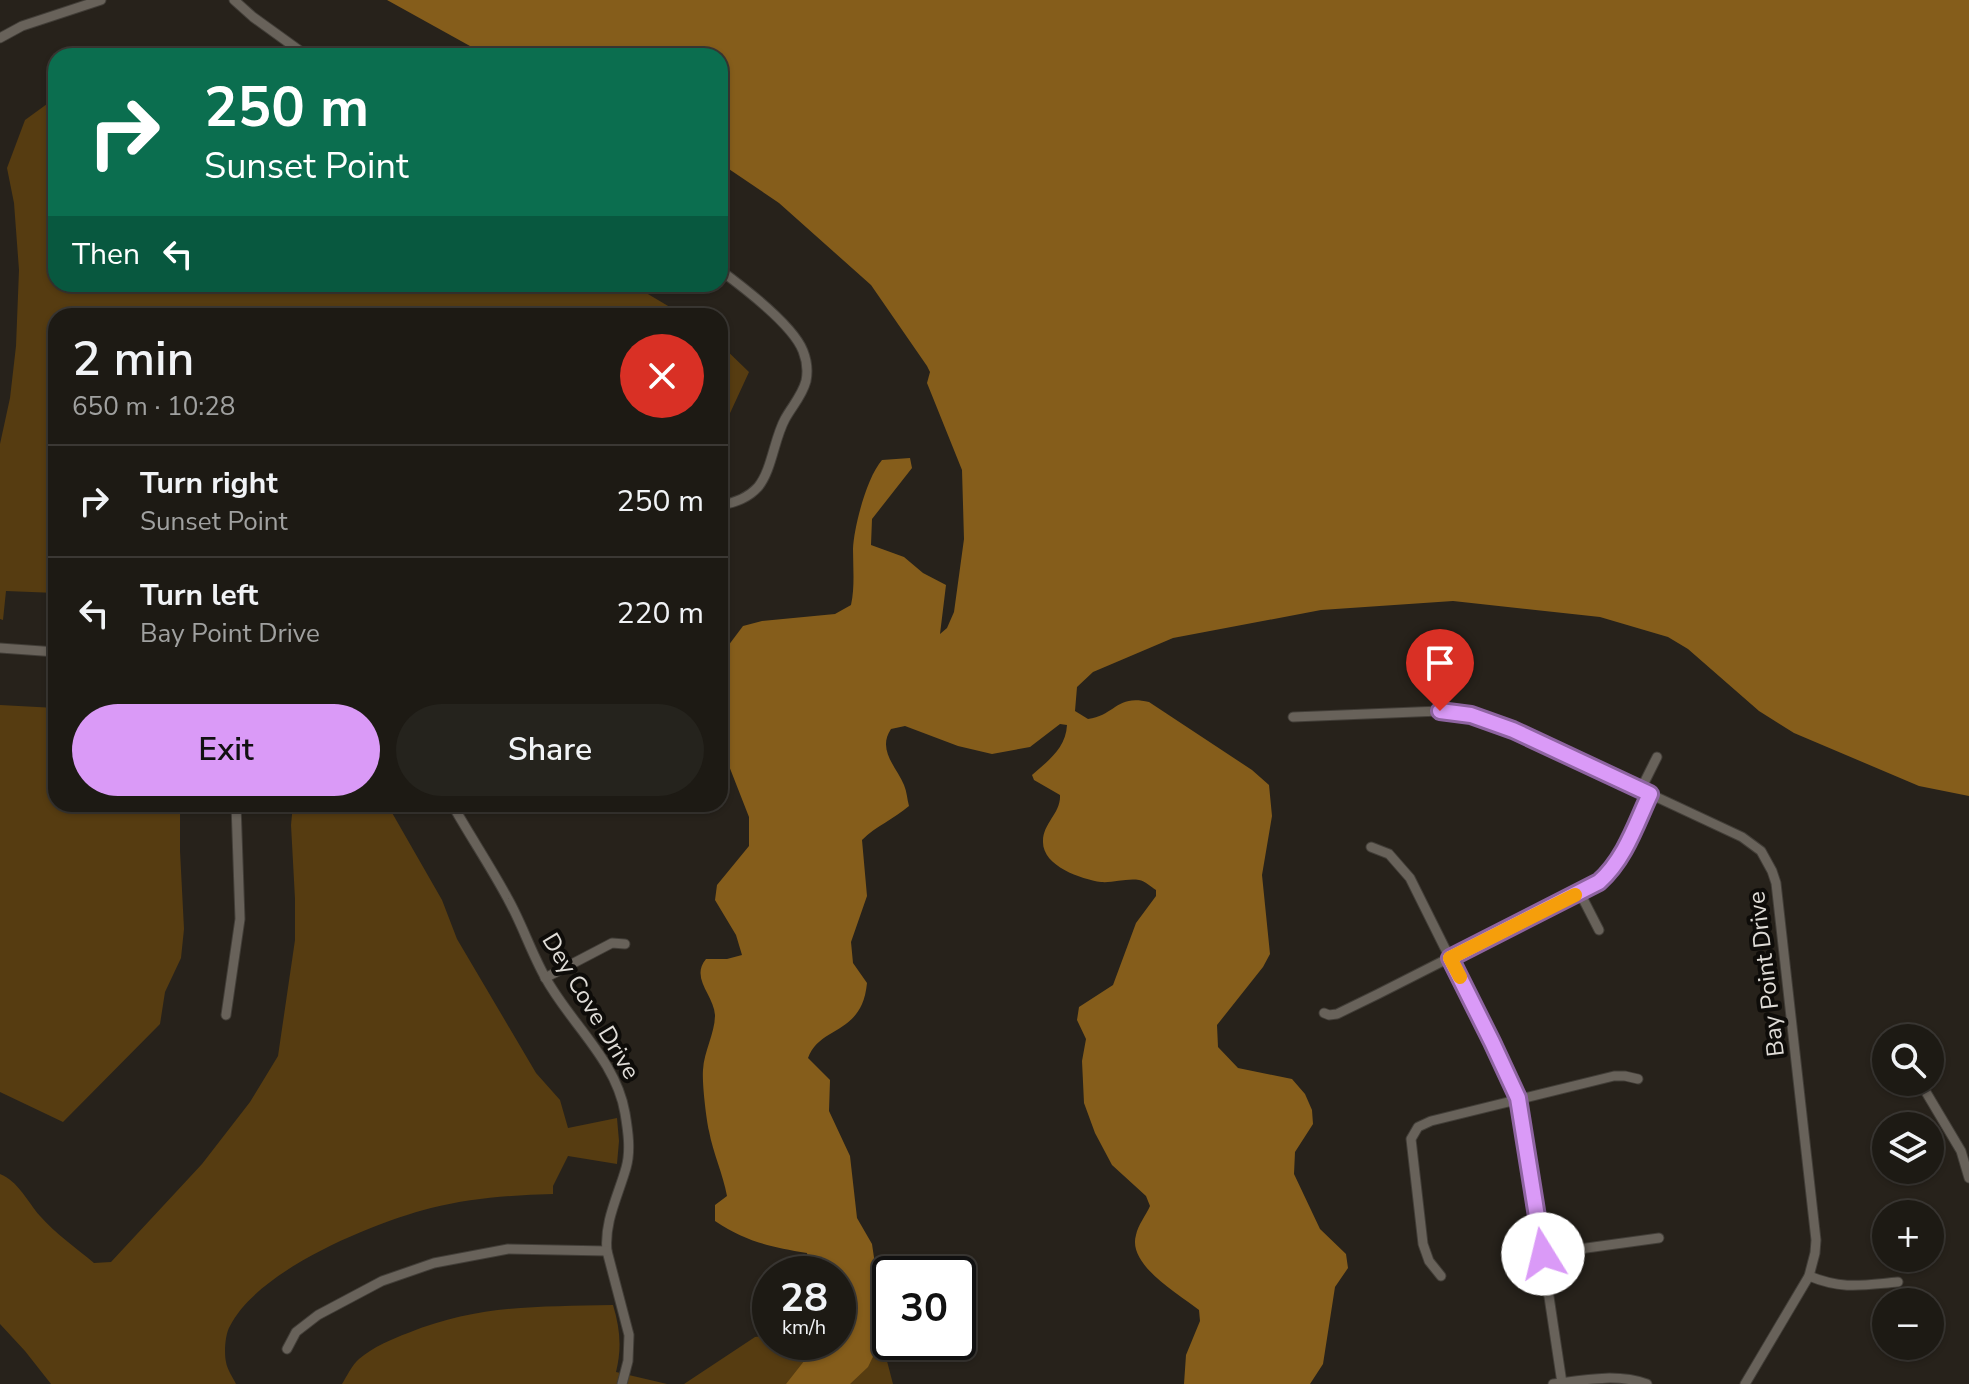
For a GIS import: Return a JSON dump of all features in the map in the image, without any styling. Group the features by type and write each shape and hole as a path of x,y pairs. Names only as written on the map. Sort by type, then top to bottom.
{"street":[{"path":"0,38 22,26 101,0"},
{"path":"234,0 296,48"},
{"path":"728,276 796,338 805,356 807,374 801,394 779,433 769,468 761,483 746,496 728,503"},
{"path":"0,648 48,651"},
{"name":"Bay Point Drive","path":"1293,717 1423,711 1471,715 1513,730 1645,791 1742,837 1761,851 1776,883 1816,1240 1809,1276 1745,1384"},
{"path":"1324,1013 1337,1014 1599,882 1613,868 1625,848 1657,757"},
{"path":"226,1015 240,919 236,812"},
{"name":"Dey Cove Drive","path":"457,812 509,901 545,978 594,1046 622,1099 629,1151 606,1238 629,1335 628,1361 622,1384"},
{"path":"1371,847 1389,854 1410,878 1518,1098 1562,1383"},
{"path":"1580,893 1599,930"},
{"path":"545,978 612,943 625,944"},
{"path":"1441,1276 1429,1261 1423,1244 1412,1156 1411,1139 1422,1124 1614,1076 1638,1079"},
{"path":"1928,1096 1961,1151 1969,1178"},
{"path":"1543,1254 1659,1238"},
{"path":"287,1349 296,1332 318,1315 382,1281 434,1263 508,1249 607,1251"},
{"path":"1809,1276 1842,1286 1898,1282"},
{"path":"1553,1384 1614,1378 1647,1384"}],"shaded area":[{"path":"387,0 1969,0 1969,796 1919,786 1794,733 1759,711 1688,649 1668,637 1600,617 1453,601 1321,610 1173,638 1093,672 1077,687 1075,711 1088,719 1129,701 1149,702 1252,770 1269,785 1272,816 1262,875 1270,954 1217,1025 1218,1047 1238,1068 1292,1079 1305,1094 1312,1110 1313,1124 1295,1152 1294,1174 1320,1229 1346,1254 1348,1268 1335,1287 1323,1364 1310,1384 1184,1384 1186,1355 1200,1321 1199,1310 1157,1278 1139,1257 1135,1246 1136,1235 1150,1206 1146,1196 1112,1165 1095,1133 1084,1103 1082,1061 1086,1039 1077,1020 1079,1007 1113,985 1136,923 1156,896 1156,890 1139,880 1101,882 1083,878 1064,870 1044,850 1044,835 1058,807 1060,795 1034,780 1032,775 1060,747 1067,725 1060,724 1030,747 992,754 958,746 905,726 891,729 887,737 889,758 904,785 909,806 862,840 867,896 851,942 853,963 867,983 864,1000 849,1021 814,1047 808,1058 830,1080 829,1111 850,1156 857,1218 872,1244 872,1359 850,1384 786,1384 805,1360 856,1360 856,1256 807,1256 807,1253 759,1243 715,1221 715,1205 727,1196 706,1109 703,1070 715,1015 701,973 706,959 742,955 736,935 715,900 717,885 749,846 749,817 728,763 728,646 743,626 762,621 835,614 851,605 853,549 866,490 882,460 910,458 912,468 872,519 871,545 904,557 923,573 946,585 940,634 947,628 954,612 964,539 962,470 927,383 930,372 871,285 779,203 728,168 728,48 474,48"},
{"path":"47,104 48,292 644,292 672,308 48,308 48,593 6,591 3,620 0,619 0,444 10,398 16,346 19,270 14,203 7,168 25,120"},
{"path":"728,352 749,372 728,418"},
{"path":"0,705 48,708 48,812 180,812 184,929 181,958 165,992 160,1024 63,1122 0,1092"},
{"path":"292,812 392,812 442,900 457,939 536,1073 560,1100 568,1128 617,1118 617,1164 568,1156 553,1186 553,1194 492,1198 431,1208 349,1237 290,1268 244,1305 228,1329 225,1358 236,1384 51,1384 0,1324 0,1174 17,1186 52,1228 94,1263 111,1262 202,1164 250,1102 278,1056 295,940"},
{"path":"613,1305 619,1338 616,1372 667,1384 342,1384 356,1361 370,1351 434,1324 509,1309"},
{"path":"872,1321 872,1360 887,1360 893,1384 684,1384 752,1339 752,1360 856,1360 856,1331"}],"slow traffic":[{"path":"1460,977 1450,958 1575,895"}],"route":[{"path":"1440,711 1484,718 1650,794 1625,848 1613,868 1599,882 1450,958 1518,1098 1543,1254"}]}
